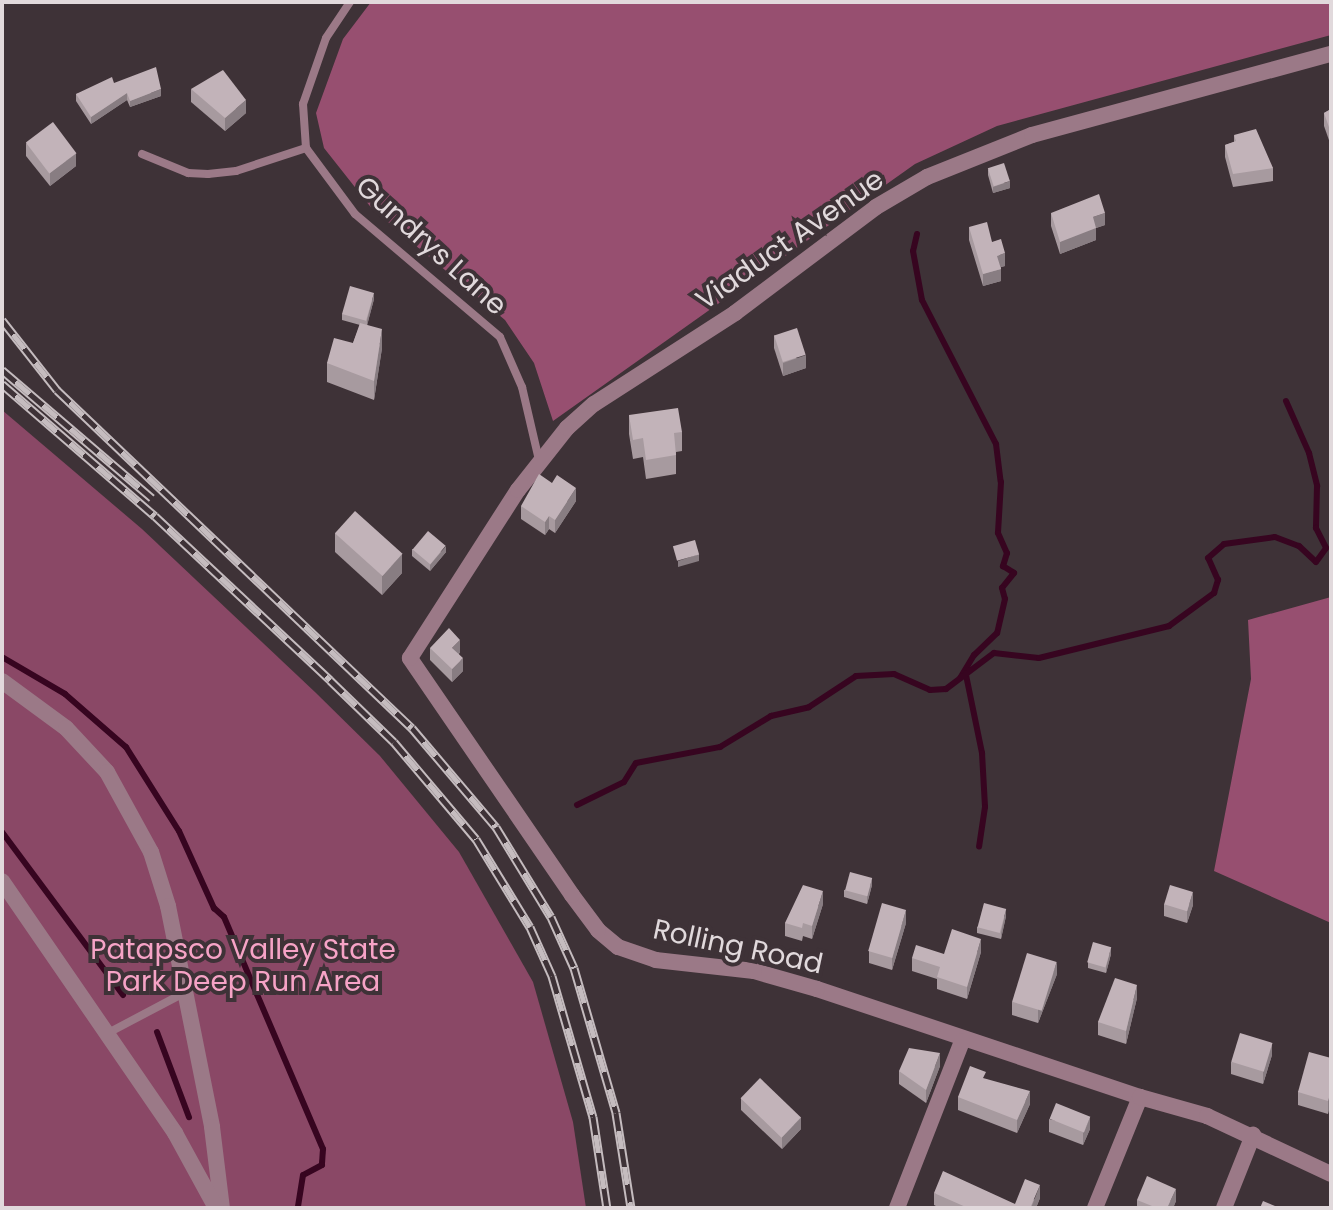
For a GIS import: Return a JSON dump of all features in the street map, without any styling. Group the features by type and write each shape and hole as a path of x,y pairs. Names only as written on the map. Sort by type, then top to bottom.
{"street":[{"name":"Viaduct Avenue","path":"410,658 539,460 594,404 735,313 876,207 927,177 1032,135 1331,54"},
{"name":"Rolling Road","path":"410,658 572,895 618,947 656,960 754,971 1253,1135 1331,1174"},
{"path":"2,681 66,728 107,772 131,809 168,906 219,1208"},
{"path":"2,881 108,1033 200,1173 219,1208"},
{"path":"897,1208 962,1041"},
{"path":"1095,1208 1140,1097"},
{"path":"1224,1208 1253,1135"}],"lane":[{"path":"142,154 188,173 208,174 236,171 306,148 303,104 326,38 350,2"},
{"name":"Gundrys Lane","path":"306,148 355,214 500,337 522,387 539,460"},
{"path":"108,1033 184,993"}],"green space":[{"name":"Patapsco Valley State Park Deep Run Area","path":"2,410 142,529 316,693 380,756 459,852 533,982 573,1122 586,1208 2,1208"}],"shaded area":[{"path":"371,2 1331,2 1331,35 997,126 915,164 553,421 534,363 505,320 373,210 324,148 316,113 343,39"},
{"path":"1331,597 1331,923 1214,871 1251,679 1248,620"}],"building":[{"path":"156,67 161,89 130,101 127,93 91,117 76,94 112,77 114,83"},
{"path":"223,70 246,100 225,118 191,89"},
{"path":"1331,109 1331,130 1330,130 1324,113"},
{"path":"53,122 76,153 49,174 26,142"},
{"path":"1256,129 1273,168 1233,174 1225,145 1236,141 1234,135"},
{"path":"1004,163 1010,181 994,186 988,168"},
{"path":"1099,194 1105,213 1093,217 1096,228 1060,242 1051,213"},
{"path":"987,222 992,242 1001,239 1005,253 997,256 1001,269 983,274 969,227"},
{"path":"350,286 374,293 366,321 342,314"},
{"path":"360,323 382,329 374,381 327,363 334,338 353,343"},
{"path":"797,328 806,355 783,362 774,335"},
{"path":"678,408 682,432 674,433 676,455 646,460 643,438 633,440 629,415"},
{"path":"539,474 552,483 557,475 576,488 555,520 549,516 545,522 521,506"},
{"path":"355,511 403,554 382,576 335,533"},
{"path":"428,531 446,546 430,564 413,549"},
{"path":"695,540 699,554 677,561 673,546"},
{"path":"449,628 460,640 452,648 463,658 452,669 430,648"},
{"path":"850,872 872,878 867,896 845,890"},
{"path":"803,885 823,891 812,926 803,923 802,928 785,923"},
{"path":"1170,885 1193,892 1187,911 1164,904"},
{"path":"882,903 906,910 892,958 868,951"},
{"path":"984,903 1006,909 1000,933 978,927"},
{"path":"952,929 981,939 967,987 937,977 940,967 912,958 916,945 944,954"},
{"path":"1093,942 1111,947 1105,967 1087,962"},
{"path":"1027,953 1057,962 1042,1011 1012,1002"},
{"path":"1115,978 1137,985 1126,1031 1098,1022"},
{"path":"1240,1033 1273,1043 1264,1072 1231,1062"},
{"path":"909,1048 940,1053 926,1090 899,1071"},
{"path":"1309,1052 1331,1058 1328,1101 1298,1092"},
{"path":"970,1066 986,1072 983,1078 1030,1091 1017,1120 958,1097"},
{"path":"760,1078 801,1118 782,1138 741,1098"},
{"path":"1056,1103 1090,1117 1084,1133 1050,1119"},
{"path":"943,1171 1015,1204 1025,1179 1040,1185 1031,1206 1035,1208 968,1208 934,1193"},
{"path":"1147,1176 1176,1189 1167,1208 1157,1208 1137,1200"},
{"path":"1263,1201 1280,1208 1260,1208"}],"waterway":[{"path":"917,234 913,251 922,300 996,444 1001,482 998,533 1007,553 1003,566 1014,573 1002,588 1005,599 997,633 974,655 960,678"},
{"path":"1286,401 1309,453 1317,486 1316,528 1326,548"},
{"path":"577,805 624,782 636,763 720,747 771,716 809,707 856,676 894,674 930,690 946,689 994,653 1039,658 1169,626 1214,593 1218,580 1208,558 1224,544 1275,537 1299,546 1316,562 1326,548"},
{"path":"2,657 65,694 126,747 179,831 214,908 224,917 323,1149 322,1165 303,1175 298,1208"},
{"path":"966,675 982,753 985,807 979,847"},
{"path":"2,832 123,995"},
{"path":"157,1032 189,1117"}],"railway":[{"path":"2,320 57,390 412,728 496,827 551,917 574,968 616,1113 631,1208"},
{"path":"2,370 152,498"},
{"path":"2,384 155,516 330,680 394,742 476,839 530,927 552,976 593,1117 607,1208"}]}
